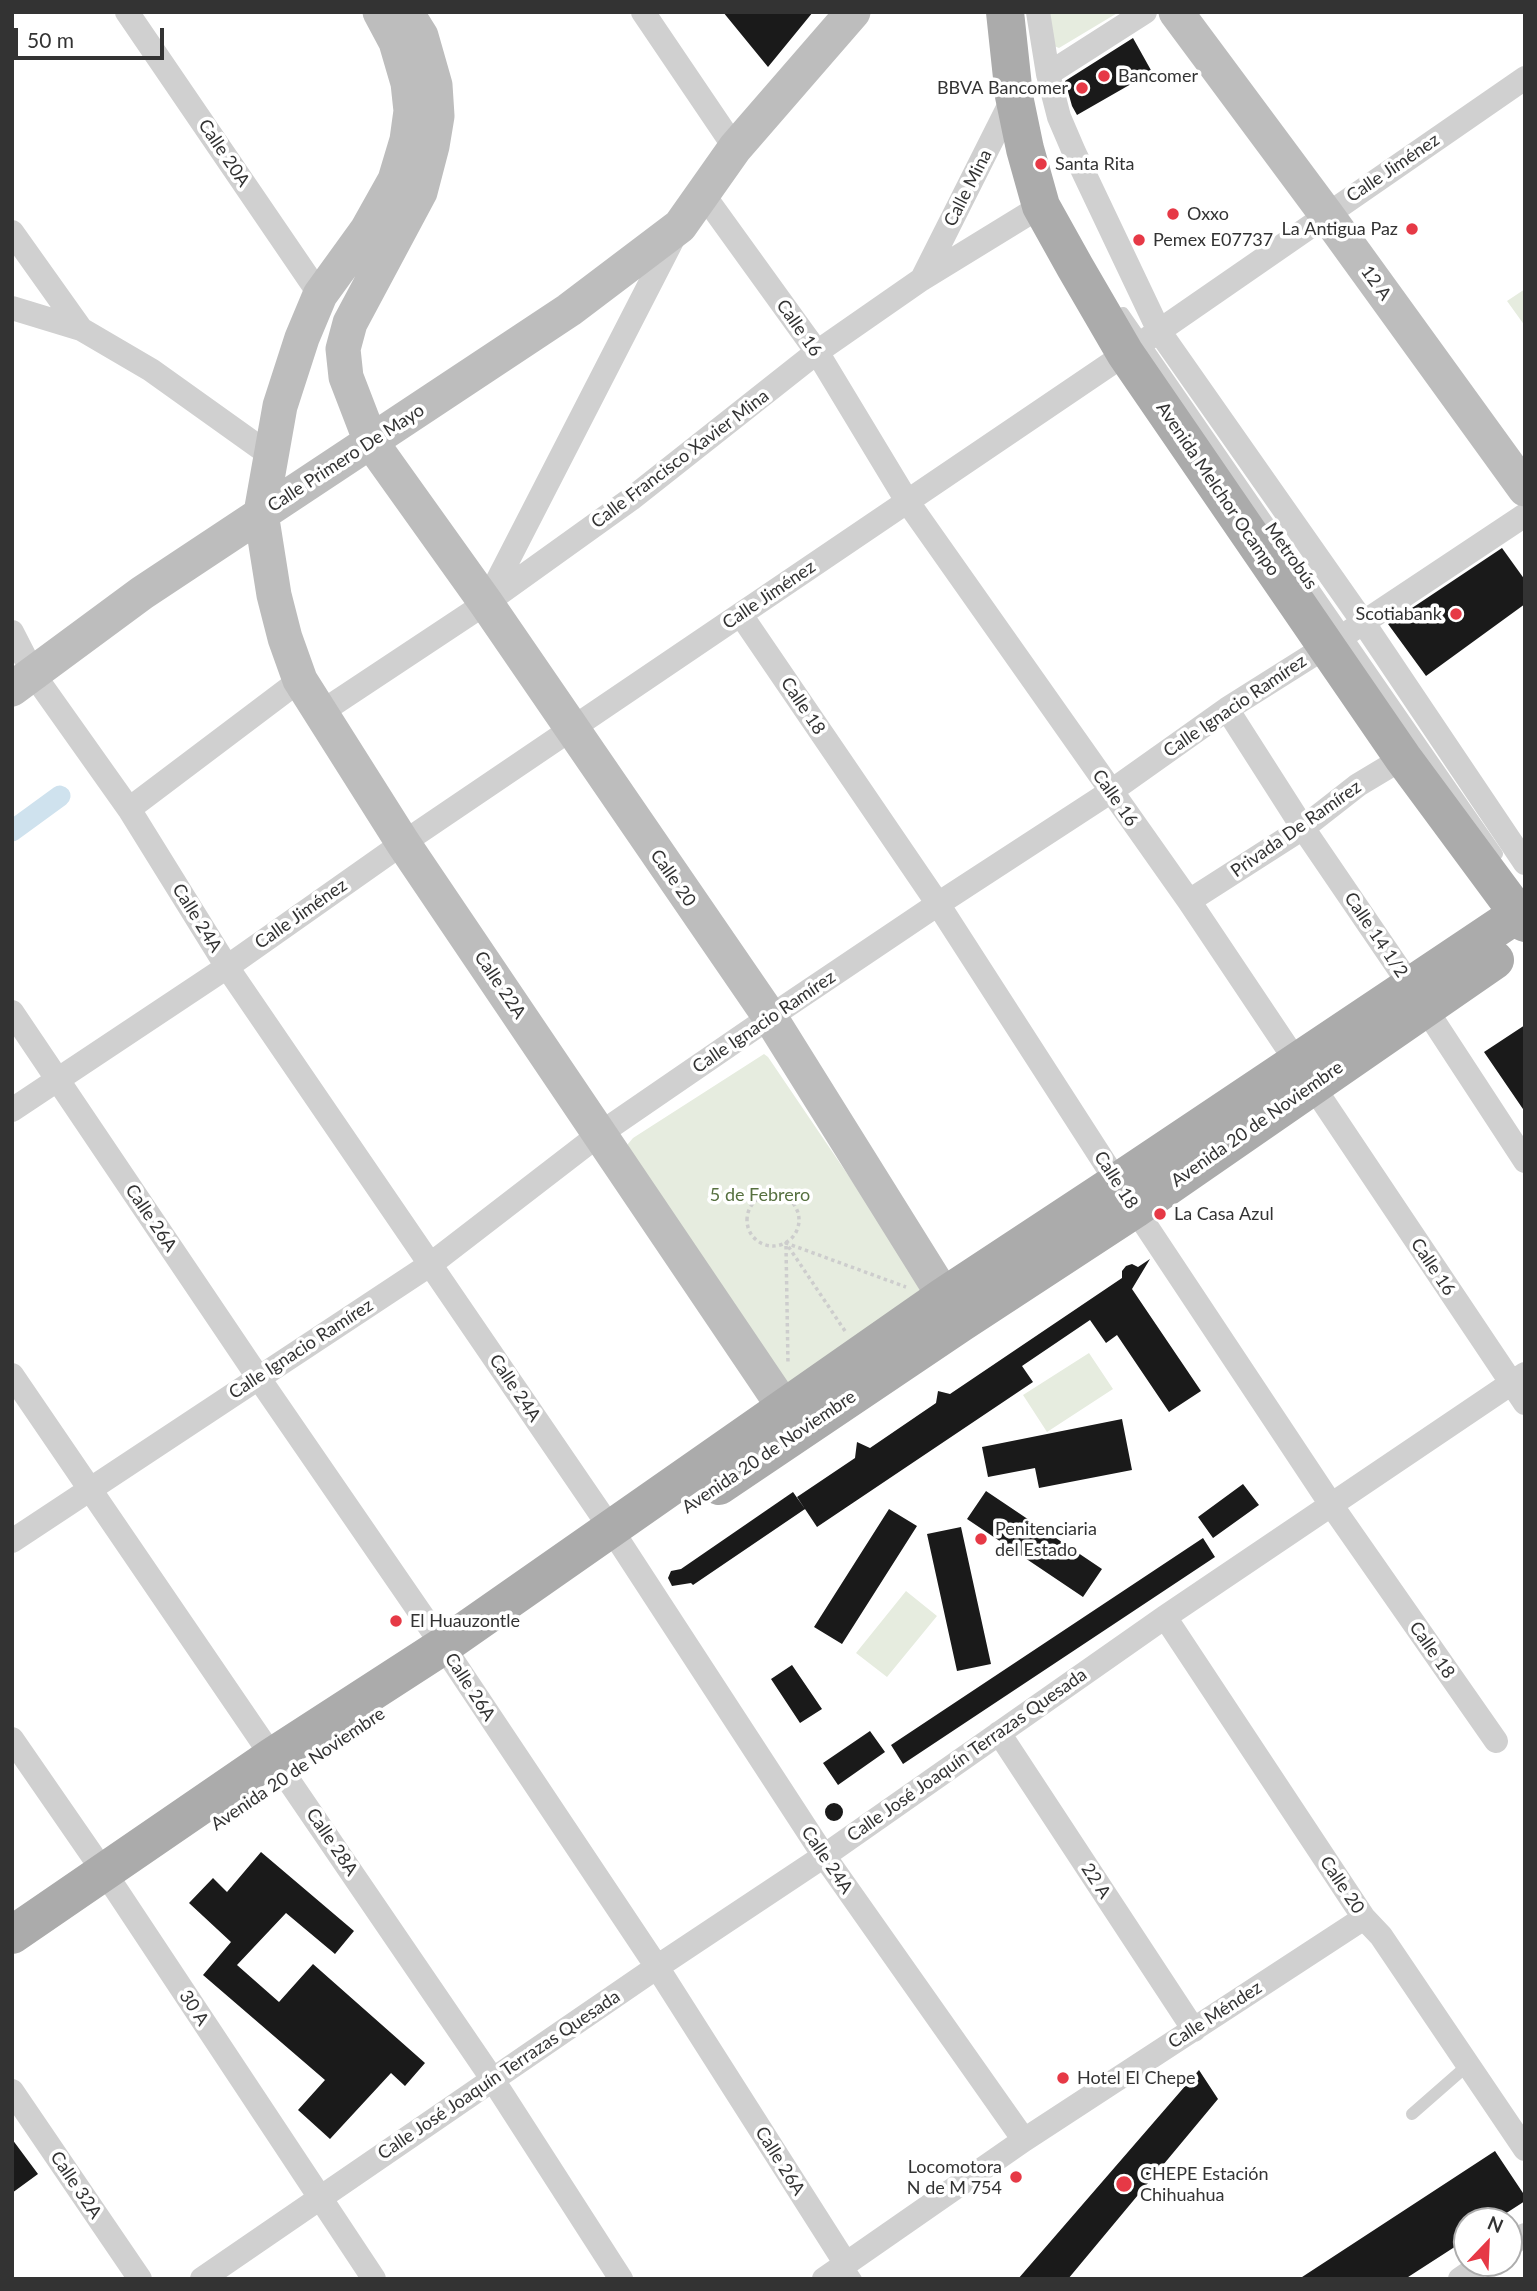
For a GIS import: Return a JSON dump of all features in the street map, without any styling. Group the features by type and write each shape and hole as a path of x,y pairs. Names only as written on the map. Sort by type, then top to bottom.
{"main road":[{"name":"Calle 22A","path":"380,12 396,42 408,83 411,111 407,140 395,180 367,230 320,295 302,338 280,406 261,513 285,638 300,680 403,843 601,1133 791,1404"},
{"name":"Calle 20","path":"406,12 421,36 435,85 437,116 420,192 349,323 343,349 346,377 371,442 486,603 770,1017 939,1303"},
{"name":"Calle Primero De Mayo","path":"23,682 142,593 569,310 680,226 735,148 853,12"},
{"name":"12 A","path":"1176,12 1525,489"},
{"name":"Avenida Melchor Ocampo","path":"1013,24 1014,96 1041,206 1142,342 1345,634 1403,758 1523,922"},
{"name":"Avenida 20 de Noviembre","path":"12,1963 110,1882 617,1540 791,1404 939,1303 1126,1196 1523,922"},
{"name":"Avenida 20 de Noviembre","path":"12,1935 110,1882"}],"street":[{"name":"Calle 20A","path":"127,12 320,295"},
{"path":"643,12 735,148"},
{"name":"Avenida Melchor Ocampo","path":"1038,12 1048,74 1059,117 1142,342"},
{"path":"1048,74 1145,12"},
{"name":"Calle Jiménez","path":"12,1110 227,967 403,843 1142,342 1525,78"},
{"name":"Calle Mina","path":"922,279 1014,96"},
{"name":"Calle 16","path":"704,194 817,352 907,501 1189,901 1303,1074 1520,1387"},
{"name":"Calle Francisco Xavier Mina","path":"320,713 486,603 631,499 817,352 922,279 1041,206"},
{"name":"Calle Primero De Mayo","path":"486,603 680,226"},
{"path":"12,232 81,329"},
{"path":"12,308 81,329 151,370 270,455"},
{"name":"Calle Ignacio Ramírez","path":"12,1541 431,1264 601,1133 770,1017 1110,792 1227,709 1525,515"},
{"name":"Calle 18","path":"741,615 938,904 1126,1196 1332,1506 1496,1741"},
{"name":"Calle 24A","path":"12,632 23,682 129,809 227,967 617,1540 824,1856 1024,2140"},
{"name":"Avenida Melchor Ocampo","path":"1345,634 1513,862"},
{"path":"129,809 300,680"},
{"name":"Calle 14 1/2","path":"1227,709 1525,1161"},
{"name":"Privada De Ramírez","path":"1189,901 1303,828 1359,785 1403,758"},
{"name":"Calle 26A","path":"12,1012 449,1655 657,1967 851,2271"},
{"name":"Calle 28A","path":"12,1375 493,2080 621,2279"},
{"name":"Calle José Joaquín Terrazas Quesada","path":"202,2279 318,2197 824,1856 1165,1617 1332,1506 1520,1387"},
{"name":"Calle 20","path":"1165,1617 1364,1918 1381,1936 1525,2149"},
{"name":"22 A","path":"999,1733 1194,2029"},
{"name":"30 A","path":"12,1739 374,2279"},
{"name":"Calle Méndez","path":"824,2279 851,2271 1024,2140 1364,1918"},
{"name":"Calle 32A","path":"12,2091 139,2279"}],"lane":[{"path":"1013,24 1023,86 1049,197 1070,231"},
{"path":"1113,297 1142,342"},
{"path":"1412,2114 1468,2065"}],"path":[{"path":"791,1404 786,1243 797,1231 799,1214 796,1206 783,1195 758,1198 747,1212 746,1221 752,1237 768,1246 786,1243 939,1303"},
{"path":"786,1243 846,1333"}],"green space":[{"path":"1043,12 1119,12 1059,48 1049,44"},
{"path":"1525,289 1525,326 1507,301"},
{"name":"5 de Febrero","path":"764,1054 924,1287 789,1385 628,1150 628,1144 633,1138"},
{"path":"1089,1353 1113,1389 1047,1432 1023,1395"},
{"path":"906,1591 937,1616 887,1677 856,1653"}],"building":[{"path":"723,12 813,12 768,67"},
{"name":"Bancomer","path":"1133,38 1152,72 1077,115 1065,81"},
{"name":"Scotiabank","path":"1502,548 1525,580 1525,604 1426,676 1388,624"},
{"path":"1525,1025 1525,1112 1484,1052"},
{"path":"1150,1259 1132,1289 1201,1391 1169,1412 1117,1335 1106,1343 1090,1320 1022,1366 1033,1382 817,1527 797,1497 855,1458 857,1442 870,1448 936,1403 938,1391 950,1394 1122,1278 1122,1271 1126,1266 1132,1264 1138,1267"},
{"path":"1122,1419 1132,1470 1039,1488 1035,1468 988,1477 982,1447"},
{"path":"1243,1484 1259,1505 1213,1538 1198,1517"},
{"path":"986,1491 1102,1569 1083,1597 967,1519"},
{"path":"793,1492 805,1509 693,1585 672,1586 668,1578 671,1571 681,1569"},
{"path":"889,1509 917,1526 842,1644 814,1627"},
{"path":"961,1527 991,1664 957,1671 927,1534"},
{"path":"1203,1538 1215,1557 903,1764 891,1745"},
{"path":"792,1665 822,1709 800,1723 771,1679"},
{"path":"870,1731 885,1752 838,1785 823,1763"},
{"path":"830,1803 838,1803 843,1812 841,1819 830,1821 825,1816 825,1808"},
{"path":"261,1852 354,1931 335,1954 286,1913 237,1965 279,2002 313,1964 425,2063 405,2086 391,2073 330,2139 298,2110 325,2080 203,1975 231,1942 189,1903 213,1878 227,1892"},
{"name":"CHEPE Estación Chihuahua","path":"1199,2070 1218,2099 1068,2279 1018,2279"},
{"path":"12,2139 38,2174 12,2193"},
{"path":"1495,2151 1525,2196 1525,2201 1516,2207 1453,2207 1453,2248 1405,2279 1299,2279"}],"waterway":[{"path":"12,831 60,796"}],"place":[{"name":"Bancomer","path":"1104,76"},
{"name":"BBVA Bancomer","path":"1082,88"},
{"name":"Santa Rita","path":"1041,164"},
{"name":"Oxxo","path":"1173,214"},
{"name":"La Antigua Paz","path":"1412,229"},
{"name":"Pemex E07737","path":"1139,240"},
{"name":"Scotiabank","path":"1456,614"},
{"name":"La Casa Azul","path":"1160,1214"},
{"name":"Penitenciaria del Estado","path":"981,1539"},
{"name":"El Huauzontle","path":"396,1621"},
{"name":"Hotel El Chepe","path":"1063,2078"},
{"name":"Locomotora N de M 754","path":"1016,2177"},
{"name":"CHEPE Estación Chihuahua","path":"1124,2184"}]}
